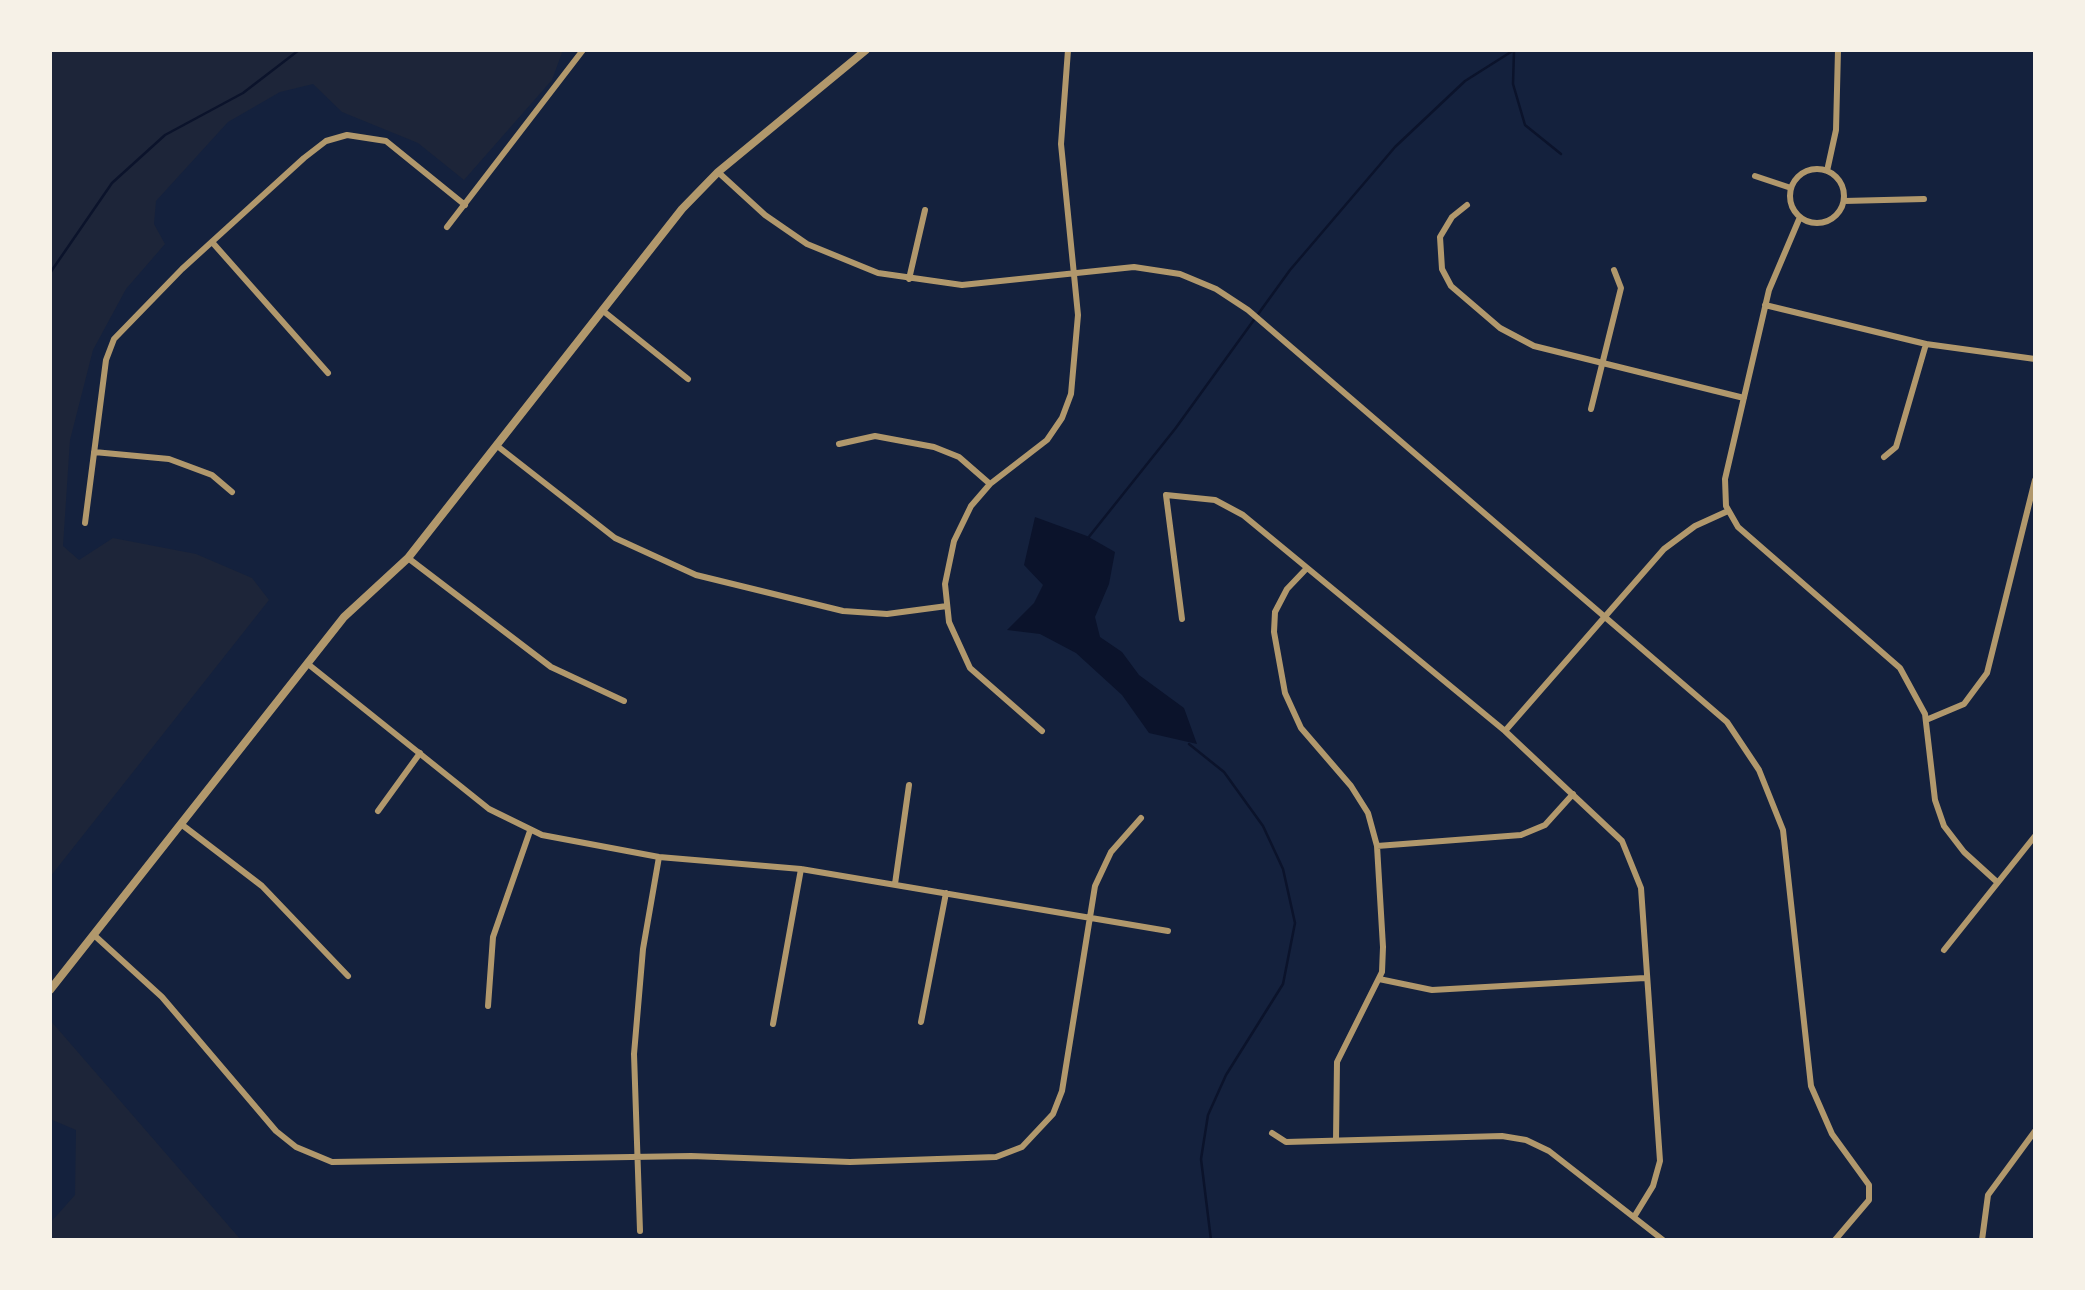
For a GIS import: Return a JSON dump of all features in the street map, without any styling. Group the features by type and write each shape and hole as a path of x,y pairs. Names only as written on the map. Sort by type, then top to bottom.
{"street":[{"path":"448,227 583,50"},
{"path":"50,990 344,618 408,558 682,209 718,172 866,50"},
{"path":"1042,730 970,668 955,639 947,606 947,566 971,506 990,484 1048,440 1067,406 1078,328 1060,144 1068,50"},
{"path":"1826,171 1836,130 1838,50"},
{"path":"85,523 106,360 114,339 212,242 326,141 347,135 386,141 466,204"},
{"path":"1844,201 1840,183 1826,171 1802,173 1791,188 1791,204 1800,217 1826,222 1844,201 1924,199"},
{"path":"718,172 765,215 820,250 863,268 909,279 962,285 1073,270 1160,269 1198,280 1233,298 1727,722 1770,794 1788,850 1811,1086 1832,1134 1867,1180 1870,1196 1865,1206 1834,1240"},
{"path":"1755,176 1791,188"},
{"path":"1467,205 1452,217 1440,237 1442,269 1451,286 1516,338 1744,398"},
{"path":"909,279 925,210"},
{"path":"1800,217 1782,252 1766,305 1724,487 1728,511 1738,526 1887,654 1911,684 1926,720 1935,800 1944,826 1964,852 1997,882"},
{"path":"212,242 328,372"},
{"path":"1591,409 1621,288 1614,270"},
{"path":"1766,305 1926,344 2035,360"},
{"path":"601,310 688,378"},
{"path":"1884,457 1896,447 1926,344"},
{"path":"839,444 875,436 934,446 959,458 990,484"},
{"path":"495,444 615,538 696,575 843,611 887,614 947,606"},
{"path":"94,452 169,459 212,475 232,492"},
{"path":"1926,720 1964,704 1987,673 2035,480"},
{"path":"1182,620 1166,494 1196,495 1226,505 1505,731 1614,831 1635,864 1641,888 1660,1161 1653,1186 1634,1217"},
{"path":"1505,731 1679,536 1728,511"},
{"path":"408,558 551,668 624,701"},
{"path":"1306,568 1287,589 1276,612 1274,632 1285,693 1302,728 1359,796 1377,846 1384,947 1379,979 1337,1062 1336,1140"},
{"path":"308,664 489,810 530,831 659,857 801,869 1168,931"},
{"path":"378,811 420,752"},
{"path":"895,884 909,785"},
{"path":"1377,846 1521,835 1545,825 1573,794"},
{"path":"94,935 162,997 276,1131 319,1158 345,1163 638,1157 996,1157 1022,1148 1053,1114 1062,1091 1102,868 1141,818"},
{"path":"181,824 262,886 348,976"},
{"path":"488,1006 492,937 530,831"},
{"path":"1944,950 2035,836"},
{"path":"640,1232 636,1021 643,948 659,857"},
{"path":"773,1024 801,869"},
{"path":"920,1022 946,894"},
{"path":"1379,979 1432,990 1645,978"},
{"path":"1982,1240 1988,1196 2035,1132"},
{"path":"1272,1133 1286,1142 1502,1136 1526,1140 1549,1151 1664,1240"}],"shaded area":[{"path":"50,50 563,50 552,80 464,180 418,143 342,112 313,84 280,92 228,122 156,201 154,224 165,244 126,289 93,350 70,440 63,546 79,560 113,538 196,554 252,578 269,600 50,877"},
{"path":"1035,517 1087,536 1115,552 1109,584 1095,617 1100,637 1122,652 1139,675 1184,708 1197,744 1149,733 1122,695 1076,653 1040,634 1007,630 1034,603 1043,585 1024,565"},
{"path":"50,1020 241,1240 50,1240 50,1223 75,1195 76,1130 50,1119"}],"waterway":[{"path":"50,273 112,183 165,135 243,93 299,50"},
{"path":"1088,538 1175,429 1290,270 1395,147 1465,81 1514,50"},
{"path":"1514,51 1513,84 1525,125 1561,154"},
{"path":"1189,744 1224,772 1263,826 1283,869 1295,923 1283,984 1226,1075 1208,1115 1201,1159 1211,1240"}]}
